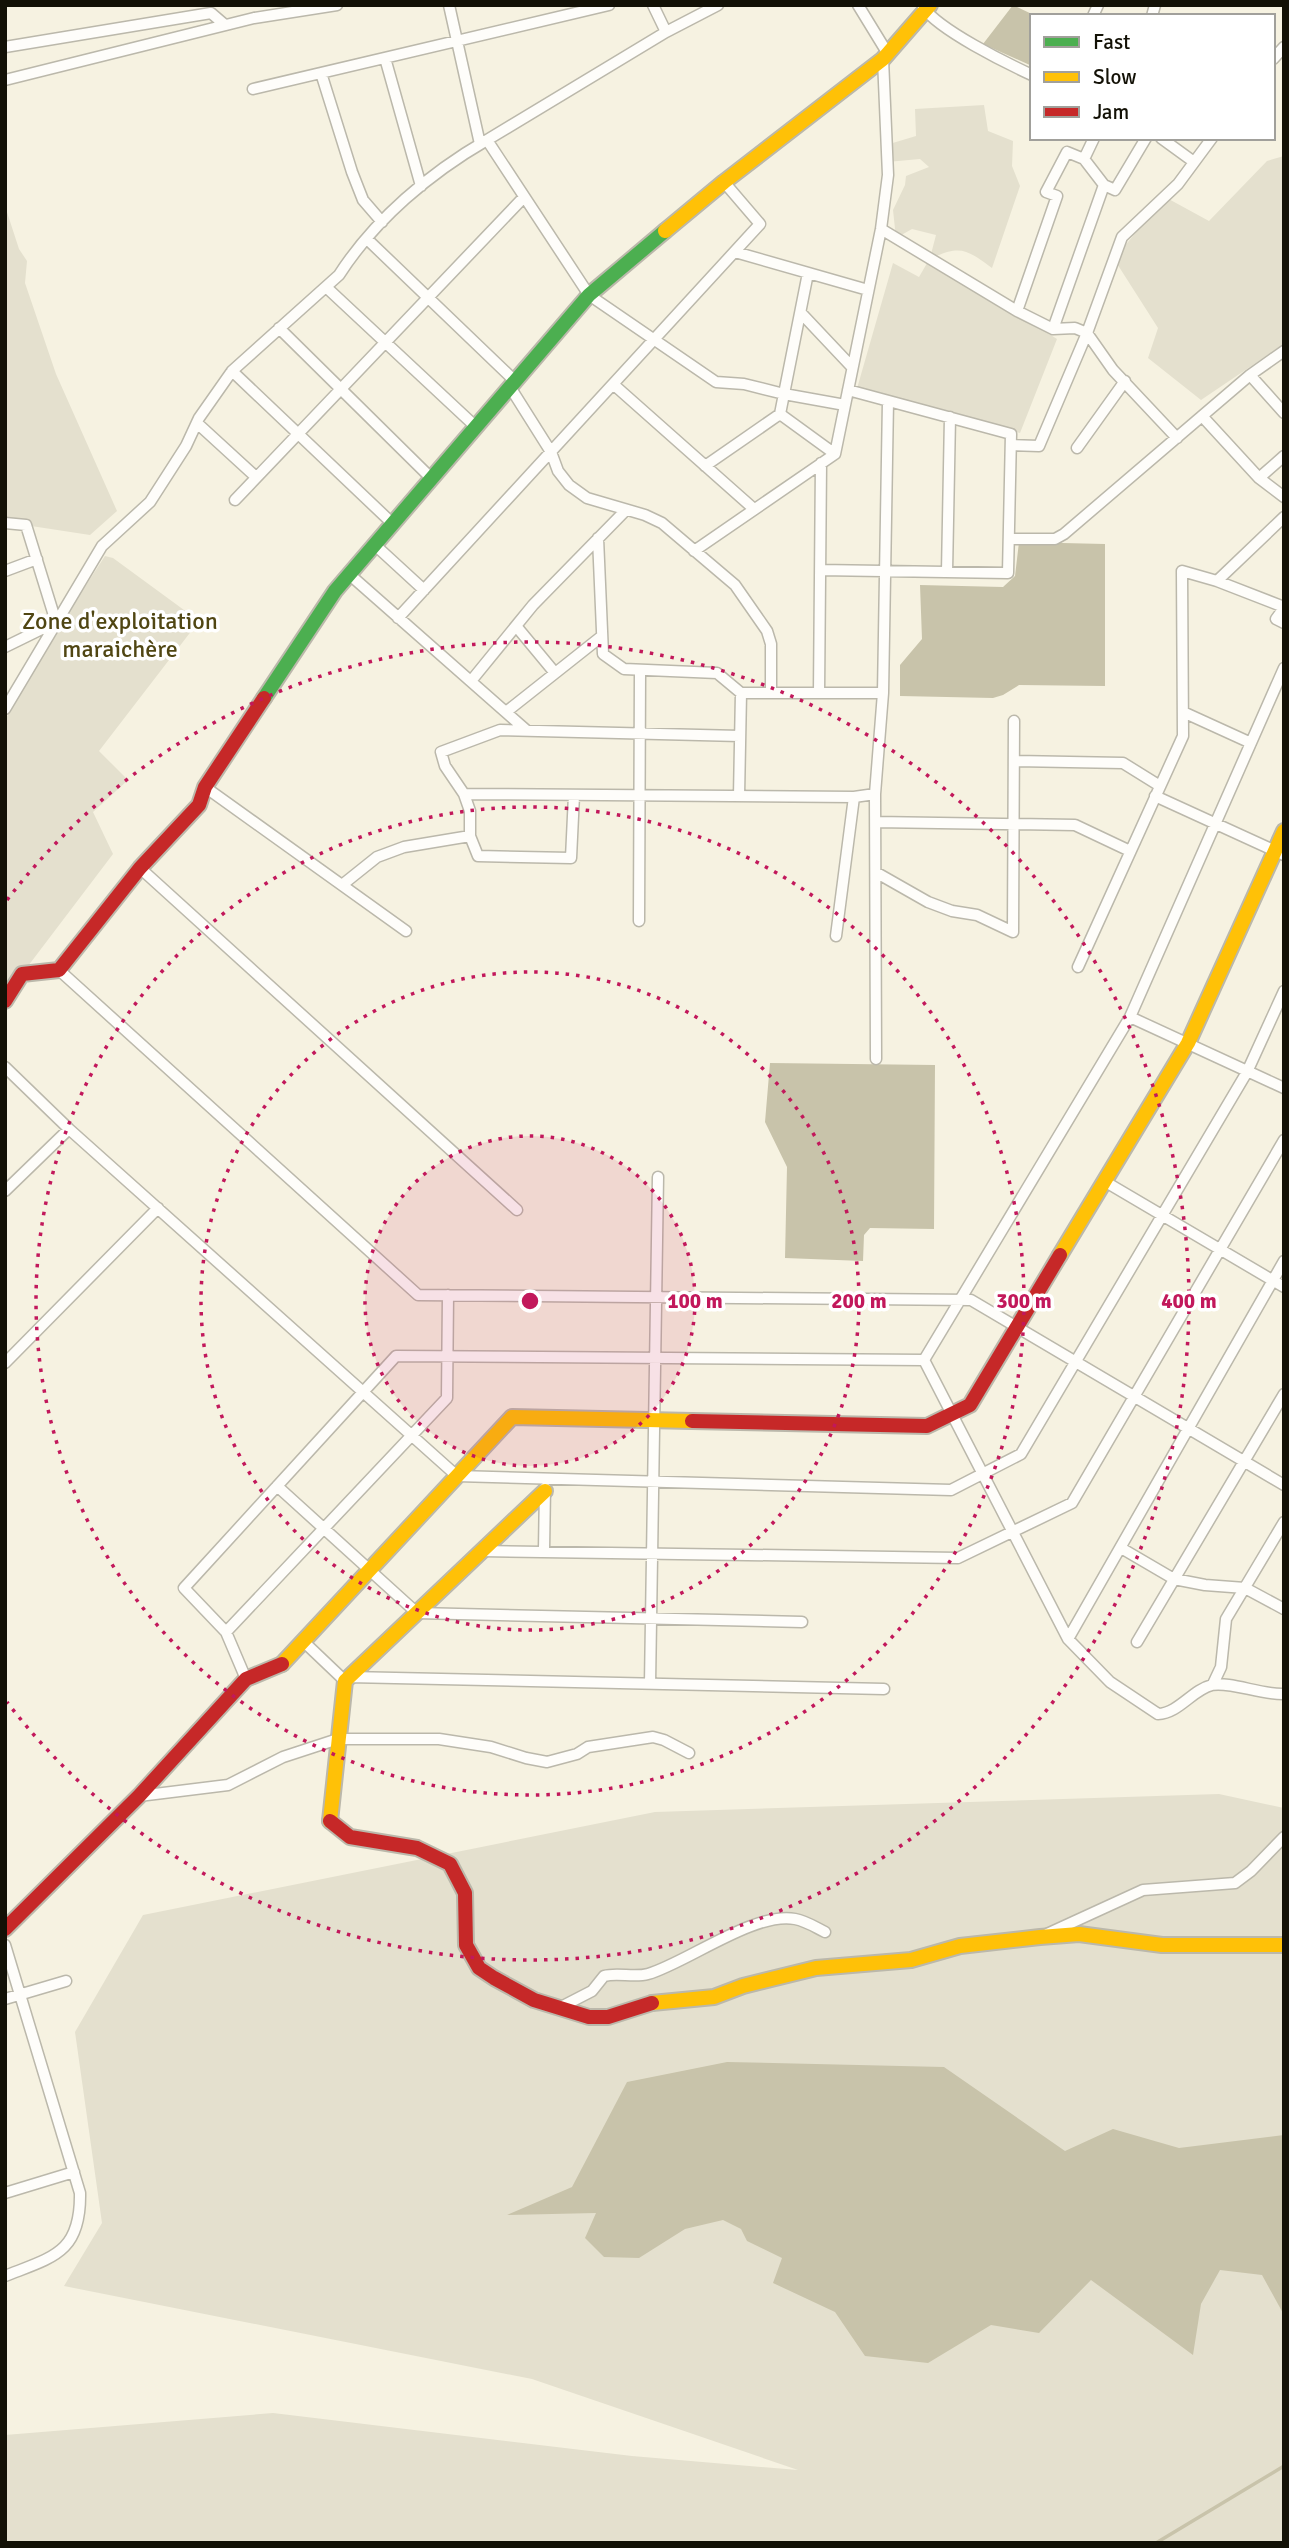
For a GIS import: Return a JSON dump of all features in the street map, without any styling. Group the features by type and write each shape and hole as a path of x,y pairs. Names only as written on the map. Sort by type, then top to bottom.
{"street":[{"path":"5,80 254,18 337,5"},
{"path":"449,5 483,142 524,197 589,295 716,382 744,384 845,405"},
{"path":"253,89 609,5"},
{"path":"653,5 666,32"},
{"path":"5,709 102,546 150,502 232,371 339,275 352,255 382,222 442,167 666,32 718,5"},
{"path":"694,551 835,454 881,229 888,175 886,57 858,5"},
{"path":"5,1001 22,974 59,970 140,868 199,805 205,787 335,591 589,295 724,182 886,57 926,7 995,58 1030,74"},
{"path":"5,47 211,13 225,25"},
{"path":"385,58 421,186"},
{"path":"321,72 363,200 382,222"},
{"path":"1084,159 1093,140"},
{"path":"1017,311 1057,196 1046,192 1067,152 1084,159 1104,185 1115,190 1145,140"},
{"path":"1164,140 1194,162"},
{"path":"1011,445 1039,446 1087,332 1122,237 1178,184 1210,140"},
{"path":"398,618 760,224 724,182"},
{"path":"1053,329 1104,185"},
{"path":"235,499 524,197"},
{"path":"881,229 1017,311 1053,329 1075,328 1087,332 1112,370 1177,438"},
{"path":"367,239 513,384 551,452 558,471 569,485 587,498 645,515 662,523 735,586 767,631 771,644 771,693"},
{"path":"735,252 869,290"},
{"path":"705,466 780,414 808,273"},
{"path":"326,287 476,427"},
{"path":"801,313 851,366"},
{"path":"279,328 432,479"},
{"path":"1009,539 1055,538 1063,534 1250,375 1284,351"},
{"path":"232,371 393,524"},
{"path":"1250,375 1284,413"},
{"path":"1077,448 1125,381"},
{"path":"613,384 754,509"},
{"path":"820,570 1008,573 1011,434 848,390"},
{"path":"876,1059 875,794 883,693 888,401"},
{"path":"780,414 835,454"},
{"path":"1202,415 1259,478 1284,497"},
{"path":"947,572 950,417"},
{"path":"197,424 256,477"},
{"path":"1259,478 1284,456"},
{"path":"819,693 821,463"},
{"path":"471,681 516,626 626,510"},
{"path":"1217,581 1284,517"},
{"path":"5,523 26,525 56,622"},
{"path":"598,538 603,654 624,669 717,673 741,692 883,693"},
{"path":"375,545 424,590"},
{"path":"5,571 37,559"},
{"path":"1077,967 1183,736 1182,571 1217,581 1284,607 1276,619 1284,623"},
{"path":"349,574 526,730"},
{"path":"5,647 56,622"},
{"path":"516,626 555,673"},
{"path":"506,712 602,636"},
{"path":"924,1360 1130,1017 1284,668"},
{"path":"639,921 640,671"},
{"path":"739,796 741,692"},
{"path":"1182,712 1251,743"},
{"path":"877,873 928,902 952,911 977,915 1013,932 1014,721"},
{"path":"574,795 571,858 478,856 470,836 470,811 464,794 445,766 441,752 500,730 740,736"},
{"path":"1014,761 1124,763 1157,791 1215,824 1279,853"},
{"path":"205,787 406,931"},
{"path":"464,794 855,797 875,794"},
{"path":"836,936 855,797"},
{"path":"876,822 1075,825 1130,851"},
{"path":"5,1929 139,1796 246,1679 281,1665 512,1417 927,1426 970,1405 1188,1043 1279,853 1284,831"},
{"path":"342,885 377,857 404,847 470,836"},
{"path":"140,868 517,1210"},
{"path":"59,970 418,1295 971,1300 1284,1485"},
{"path":"5,1067 69,1129 457,1476 545,1485 653,1482 951,1490 1021,1454 1247,1072 1284,991"},
{"path":"1130,1017 1284,1088"},
{"path":"5,1191 69,1129"},
{"path":"482,1551 958,1558 1072,1503 1284,1140"},
{"path":"650,1685 658,1177"},
{"path":"1104,1181 1284,1287"},
{"path":"5,1363 158,1208"},
{"path":"1068,1639 1284,1261"},
{"path":"226,1632 446,1398 448,1295"},
{"path":"246,1679 226,1632 184,1588 396,1356 924,1360"},
{"path":"924,1360 1068,1639 1110,1682 1158,1714 1166,1714 1196,1692 1213,1684 1267,1694 1284,1694"},
{"path":"1137,1642 1284,1394"},
{"path":"544,1550 545,1485"},
{"path":"545,1485 482,1551 347,1679 329,1820 350,1837 417,1848 450,1864 465,1894 465,1940 474,1961 494,1978 534,2000 589,2017 608,2017 647,2003 714,1997 743,1986 816,1968 911,1960 960,1947 1040,1937 1079,1934 1162,1945 1284,1944"},
{"path":"277,1486 417,1613 802,1622"},
{"path":"1213,1684 1221,1667 1226,1619 1284,1522"},
{"path":"1121,1548 1174,1579 1245,1588 1284,1609"},
{"path":"303,1641 347,1679 884,1689"},
{"path":"139,1796 229,1786 283,1757 338,1739 439,1739 491,1746 526,1759 547,1762 577,1754 588,1747 653,1737 689,1753"},
{"path":"1040,1937 1143,1890 1235,1883 1251,1871 1284,1836"},
{"path":"559,2008 592,1991 604,1976 649,1974 723,1937 767,1921 791,1918 825,1932"},
{"path":"5,1945 80,2193 80,2212 72,2238 54,2256 5,2276"},
{"path":"5,1999 66,1981"},
{"path":"5,2193 74,2172"}],"green space":[{"path":"984,105 988,131 1013,141 1012,166 1020,186 992,268 963,251 949,252 930,259 1057,339 1020,433 856,392 893,263 919,277 930,258 936,235 912,229 896,238 893,210 905,185 906,176 929,167 920,159 887,162 886,145 916,136 915,109"},
{"path":"1284,156 1284,344 1201,400 1148,358 1158,328 1114,259 1165,197 1209,221 1267,161"},
{"name":"Zone d'exploitation maraichère","path":"6,209 19,249 27,261 25,283 56,374 117,511 90,535 5,522"},
{"name":"Zone d'exploitation maraichère","path":"105,556 113,558 199,621 99,751 128,780 93,812 113,854 22,974 5,989 5,720 58,628"},
{"path":"1219,1794 1284,1808 1284,2543 5,2543 5,2435 273,2413 632,2456 798,2470 532,2379 64,2286 102,2223 75,2032 143,1915 655,1812"}],"shaded area":[{"path":"1013,5 1032,14 1030,65 983,44"},
{"path":"1019,542 1105,544 1105,686 1019,685 993,698 900,696 900,665 922,639 920,585 1003,587 1015,576"},
{"path":"770,1063 935,1065 934,1229 870,1228 864,1235 863,1261 785,1258 787,1167 765,1122"},
{"path":"727,2062 944,2067 1065,2151 1113,2129 1179,2148 1284,2135 1284,2315 1262,2275 1220,2270 1201,2304 1193,2355 1091,2280 1039,2333 991,2325 928,2363 865,2356 835,2312 773,2283 782,2258 747,2241 741,2229 723,2220 685,2229 639,2258 604,2257 585,2238 596,2213 507,2215 572,2187 627,2082"}],"waterway":[{"path":"1156,2543 1284,2466"}],"traffic: fast":[{"path":"264,698 335,591 589,295 665,231"}],"traffic: slow":[{"path":"665,231 883,59 930,5"},
{"path":"1060,1255 1188,1043 1284,831"},
{"path":"282,1664 512,1417 692,1421"},
{"path":"330,1821 345,1681 545,1491"},
{"path":"652,2003 714,1997 743,1986 816,1968 911,1960 960,1946 1040,1937 1079,1934 1162,1945 1284,1945"}],"traffic: jam":[{"path":"5,1001 22,974 59,970 140,868 199,805 205,787 264,698"},
{"path":"692,1421 927,1426 970,1405 1060,1255"},
{"path":"5,1929 139,1796 246,1679 282,1664"},
{"path":"330,1821 350,1837 417,1848 450,1864 465,1893 466,1945 479,1968 494,1978 534,2000 589,2017 608,2017 652,2003"}]}
